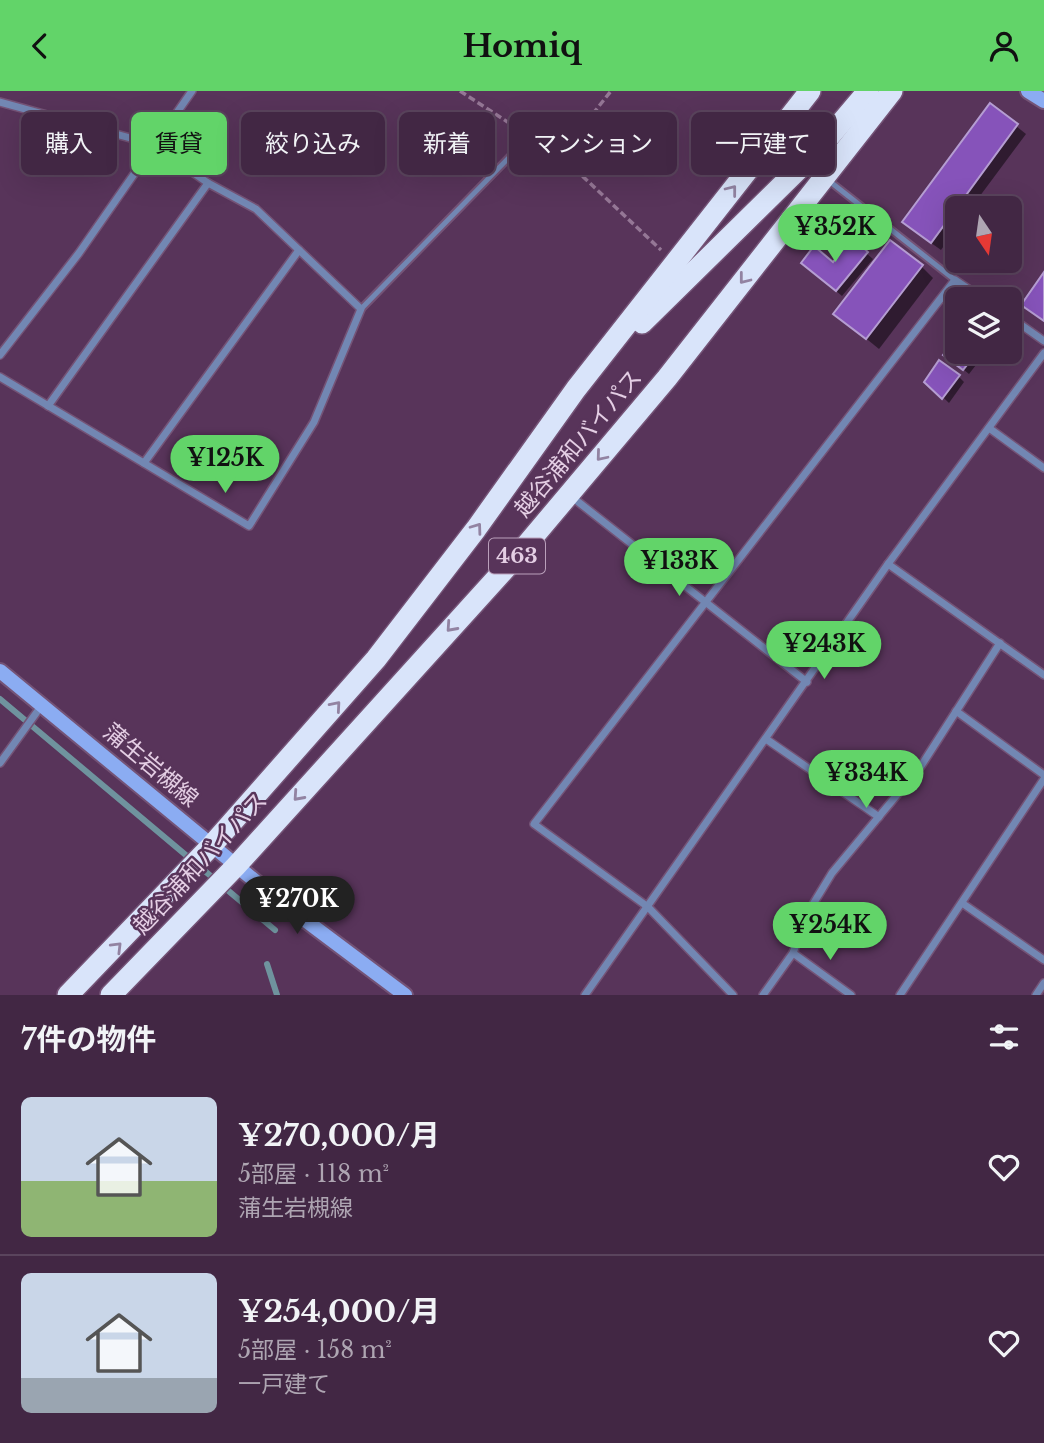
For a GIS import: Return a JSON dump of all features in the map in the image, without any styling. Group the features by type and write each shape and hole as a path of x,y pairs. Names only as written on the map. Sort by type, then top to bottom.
{"highway":[{"name":"越谷浦和バイパス","path":"68,995 212,845 376,659 475,529 576,389 810,91"},
{"path":"576,389 818,150 868,91"},
{"name":"越谷浦和バイパス","path":"111,995 236,866 569,495 667,378 892,91"}],"main road":[{"path":"1028,91 1044,101"},
{"name":"蒲生岩槻線","path":"0,671 236,866 405,995"}],"street":[{"path":"176,112 192,91"},
{"path":"0,102 131,138"},
{"path":"0,355 79,253 131,175"},
{"path":"0,377 249,526 314,422 361,309 256,209 197,175"},
{"path":"48,405 208,183"},
{"path":"144,463 299,250"},
{"path":"733,995 648,907 534,824 955,280 965,287"},
{"path":"1022,325 1044,341"},
{"path":"585,995 888,564 1044,353"},
{"path":"989,428 1044,468"},
{"path":"569,495 807,681"},
{"path":"888,564 1044,675"},
{"path":"763,995 793,953 807,914 832,873 921,766 1000,643"},
{"path":"0,763 43,704"},
{"path":"900,995 1044,777 956,711"},
{"path":"766,739 879,817"},
{"path":"962,902 1044,960"},
{"path":"793,953 851,995"},
{"path":"1036,995 1044,983"}],"lane":[{"path":"361,309 509,157"},
{"path":"824,178 955,280"}],"path":[{"path":"460,91 509,122"},
{"path":"594,112 611,91"},
{"path":"581,175 674,263"}],"building":[{"path":"990,103 1018,124 965,196 945,196 945,224 931,243 902,222"},
{"path":"852,238 868,252 836,291 801,263 814,246 833,262"},
{"path":"890,240 923,265 866,339 833,314"},
{"path":"1044,272 1044,321 1022,304"},
{"path":"939,360 960,375 942,399 924,382"},
{"path":"955,364 968,364 963,370"}],"waterway":[{"path":"0,699 275,930"},
{"path":"267,964 277,995"}]}
